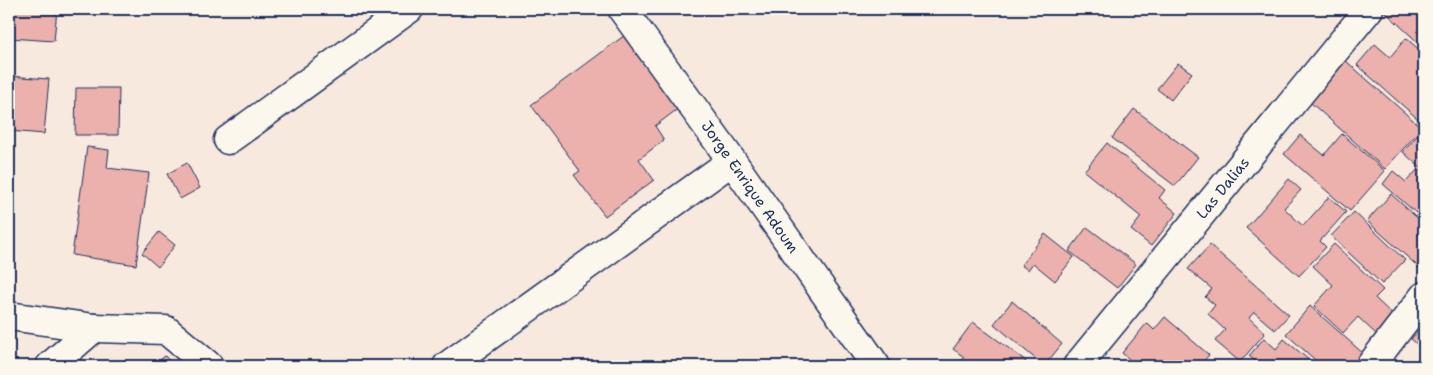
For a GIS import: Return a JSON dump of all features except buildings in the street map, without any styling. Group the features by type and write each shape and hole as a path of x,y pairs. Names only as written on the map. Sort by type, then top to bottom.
{"street":[{"path":"228,140 409,9"},
{"name":"Jorge Enrique Adoum","path":"622,9 732,161 876,366"},
{"name":"Las Dalias","path":"1077,366 1369,9"},
{"path":"447,366 732,161"},
{"path":"1370,366 1424,296"},
{"path":"9,316 94,328 166,330 209,366"},
{"path":"50,366 94,328"}]}
